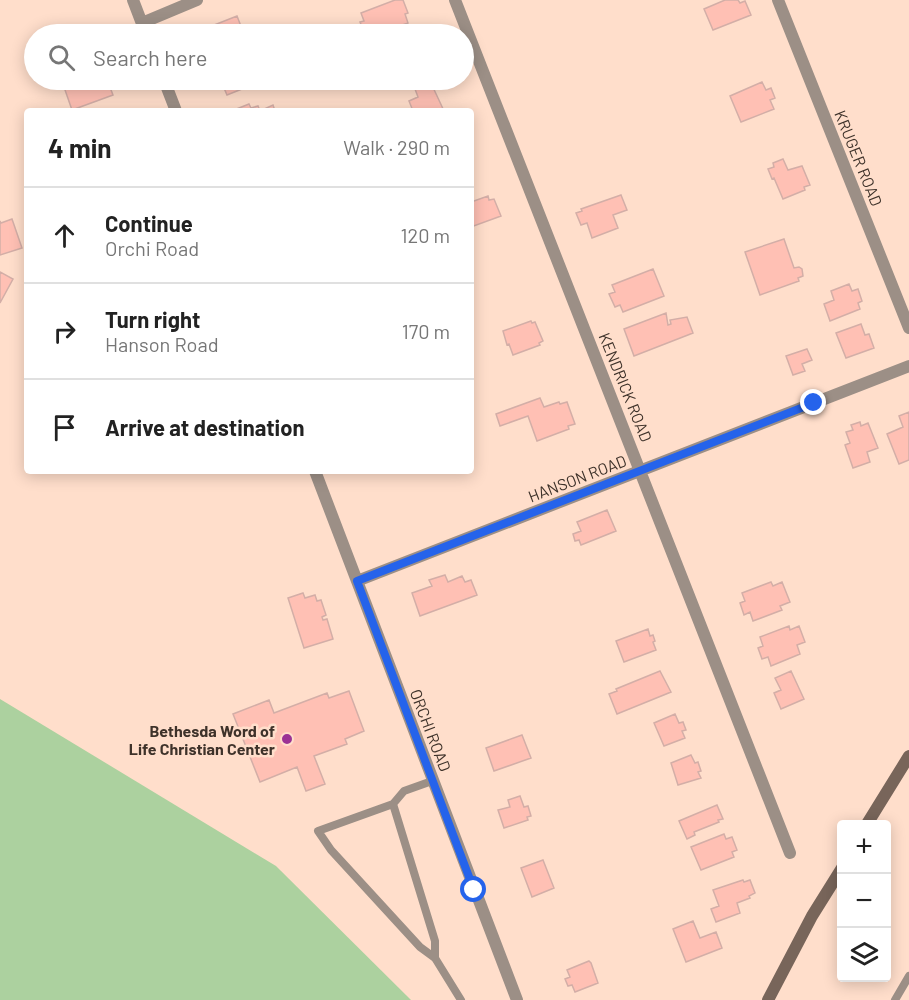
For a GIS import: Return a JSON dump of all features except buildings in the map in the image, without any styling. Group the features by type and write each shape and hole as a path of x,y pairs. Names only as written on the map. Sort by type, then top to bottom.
{"main road":[{"path":"870,820 909,756"},
{"path":"768,1000 812,916 838,874"}],"street":[{"path":"133,0 142,24"},
{"path":"153,24 197,0"},
{"name":"KENDRICK ROAD","path":"455,0 465,24"},
{"name":"KRUGER ROAD","path":"778,0 909,328"},
{"name":"KENDRICK ROAD","path":"474,48 790,853"},
{"path":"168,90 175,108"},
{"name":"HANSON ROAD","path":"357,581 909,366"},
{"name":"ORCHI ROAD","path":"316,474 517,1000"}],"lane":[{"path":"432,781 404,791 393,804 318,831 331,850 420,948 435,958 461,1000"},
{"path":"393,804 435,941 435,958"},
{"path":"895,1000 909,976"}],"green space":[{"path":"0,699 276,866 411,1000 0,1000"}],"place":[{"name":"Bethesda Word of Life Christian Center","path":"287,739"}],"route":[{"path":"474,890 357,581 814,403"}]}
